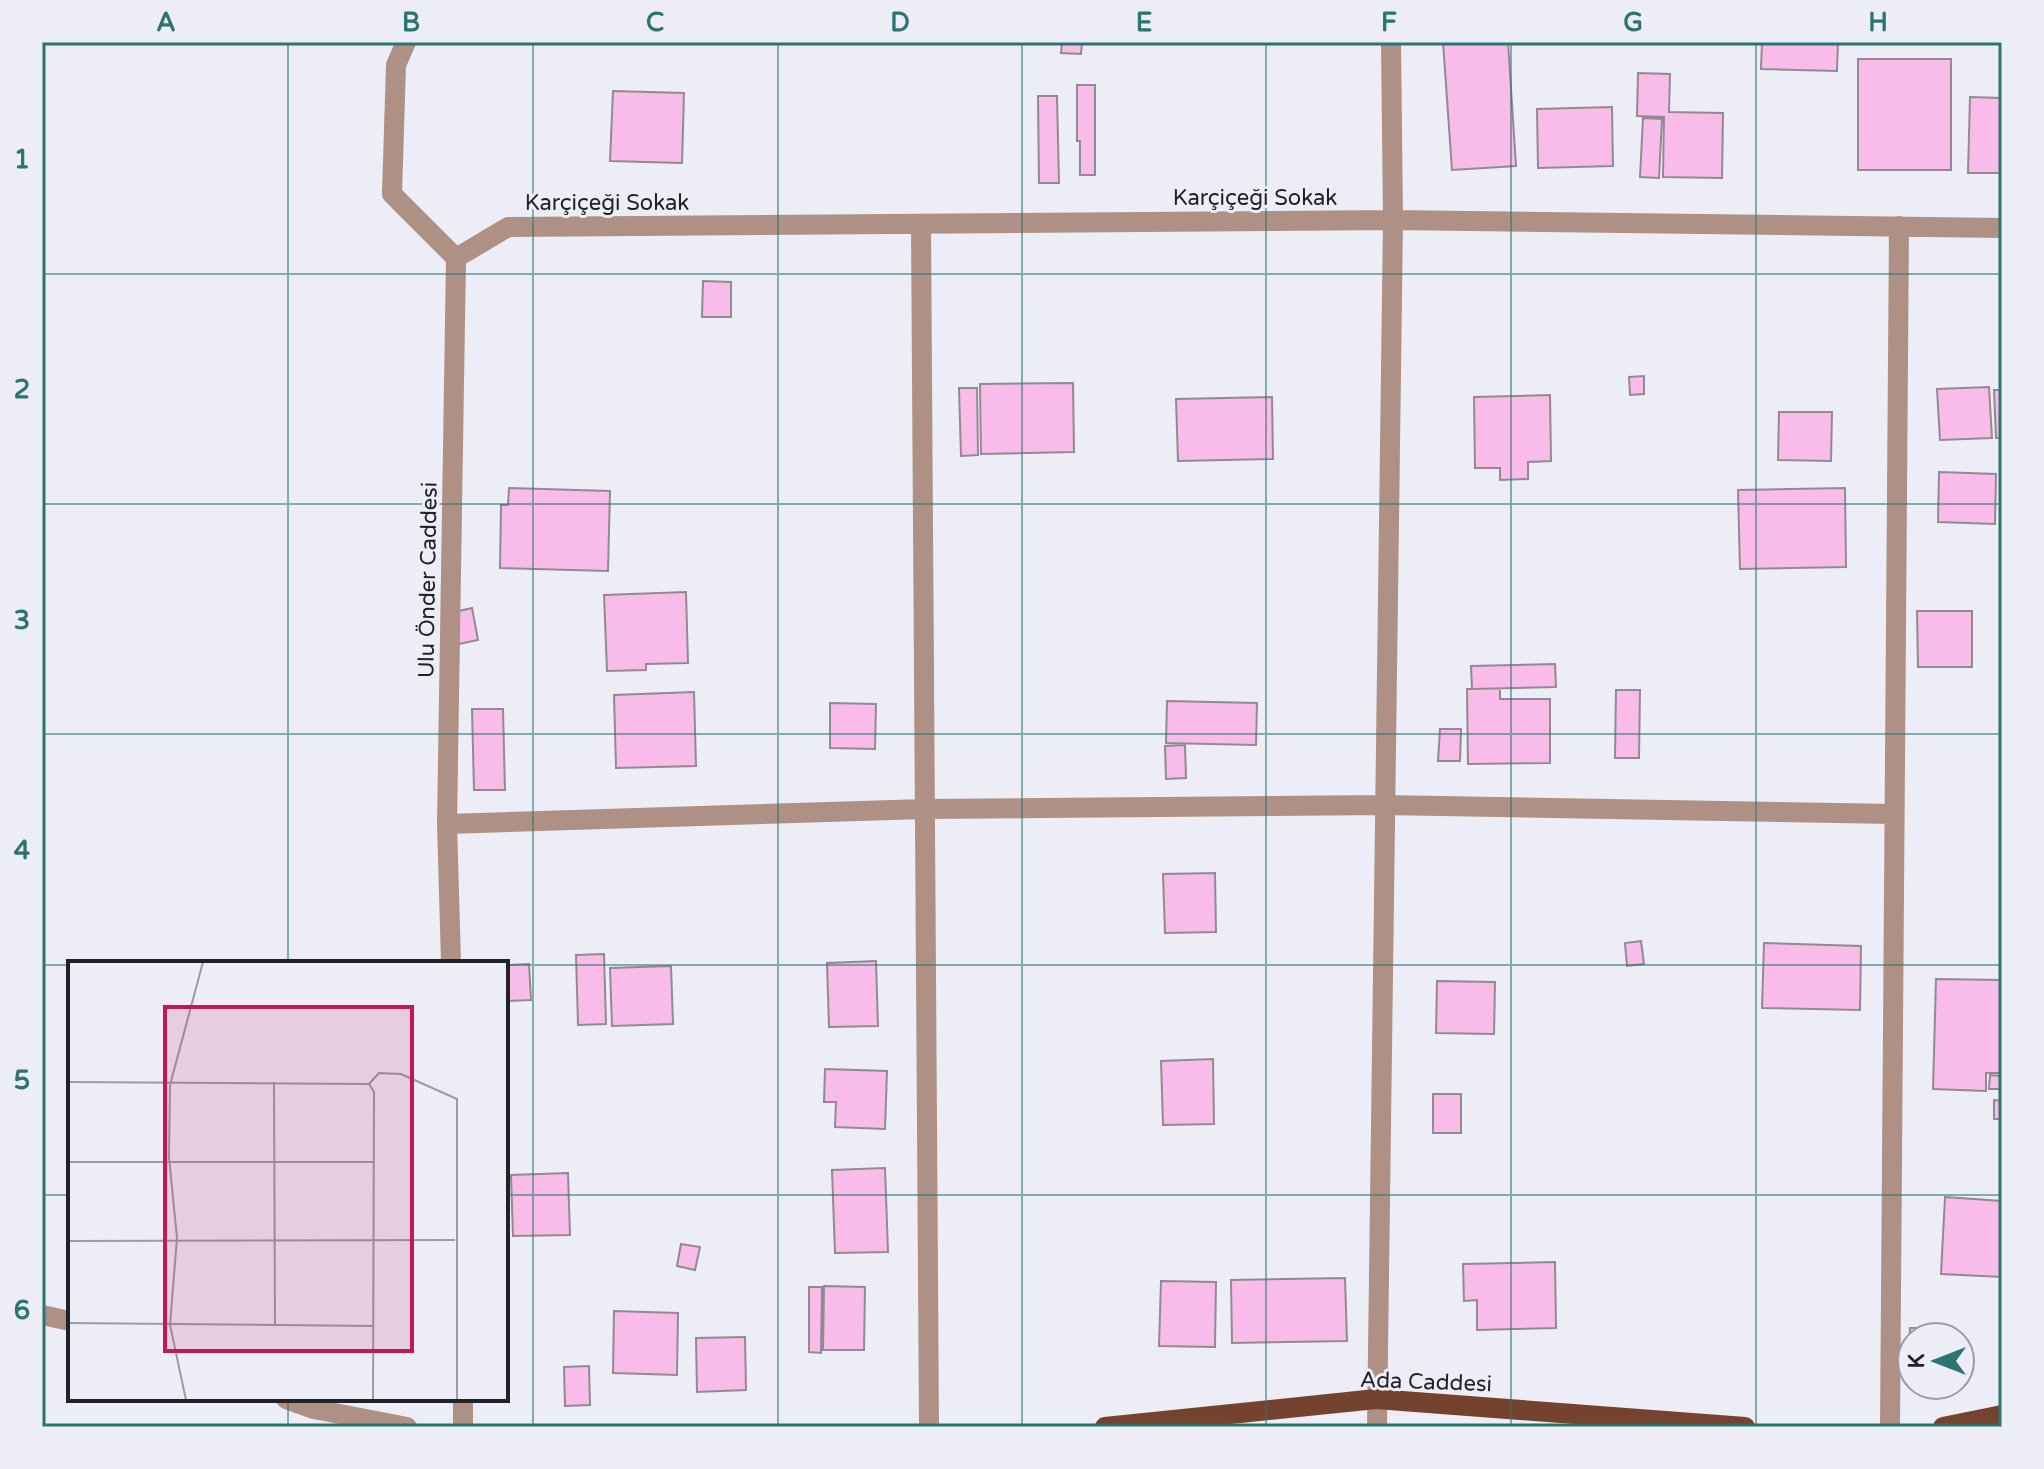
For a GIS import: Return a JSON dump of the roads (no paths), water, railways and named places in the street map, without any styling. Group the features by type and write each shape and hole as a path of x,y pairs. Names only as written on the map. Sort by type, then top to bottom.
{"main road":[{"name":"Ada Caddesi","path":"1105,1427 1376,1399 1745,1427"},
{"path":"1943,1427 2002,1415"}],"street":[{"path":"406,42 396,65 392,194 456,258"},
{"path":"1377,1427 1393,220 1391,42"},
{"name":"Karçiçeği Sokak","path":"456,258 508,227 1393,220 2002,228"},
{"path":"921,224 929,1427"},
{"path":"1890,1427 1899,226"},
{"name":"Ulu Önder Caddesi","path":"451,961 447,824 456,258"},
{"path":"447,824 925,809 1384,805 1894,814"},
{"path":"42,1315 68,1321"},
{"path":"292,1401 314,1409 407,1427"},
{"path":"463,1401 463,1427"}]}
